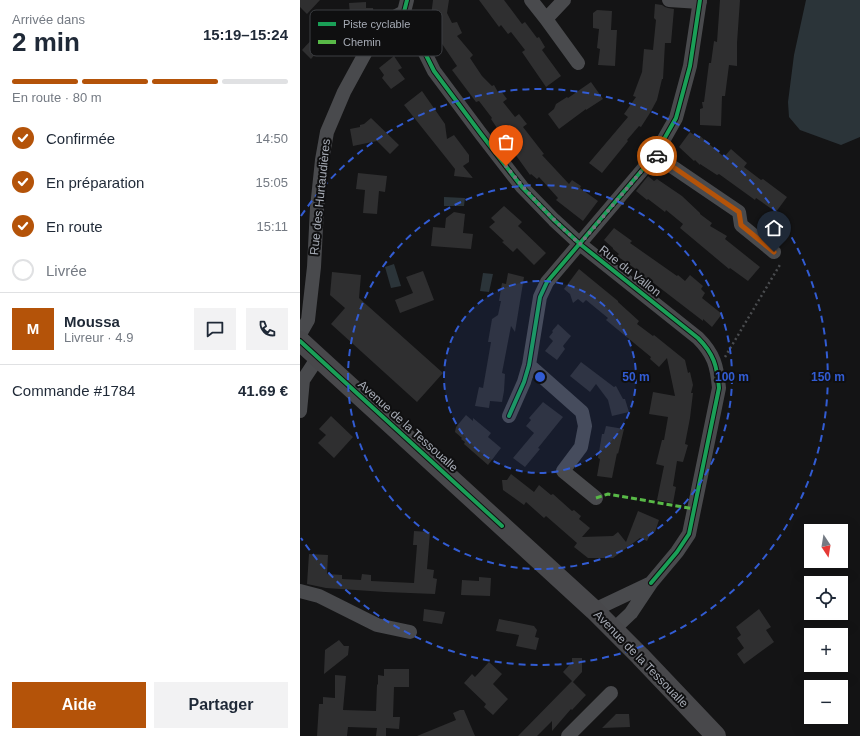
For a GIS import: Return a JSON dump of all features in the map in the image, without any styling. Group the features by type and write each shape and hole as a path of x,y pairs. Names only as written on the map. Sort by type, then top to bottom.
{"main road":[{"name":"Avenue de la Tessoualle","path":"300,341 594,610 716,736"}],"street":[{"path":"531,0 578,63"},
{"path":"546,19 564,0"},
{"path":"509,416 524,382 529,365 540,297 548,282 655,155 676,118 690,66 700,1 669,0"},
{"name":"Rue des Hurtaudières","path":"300,334 308,320 314,267 317,208 322,160 327,132 344,92 364,56"},
{"name":"Rue du Vallon","path":"426,56 434,71 522,187 580,244 698,338 706,346 713,358 717,371 719,388 689,534 677,552 651,583 631,613 613,630"},
{"path":"655,155 739,212 741,225 774,252"},
{"path":"300,411 303,380 319,357"},
{"path":"529,365 582,412 584,426 581,447 563,471 596,498"},
{"name":"Rue du Vallon","path":"594,610 651,583"},
{"path":"300,592 319,596 377,625 410,632"},
{"path":"568,736 611,693"}],"path":[{"path":"717,371 786,255 774,252"}],"shaded area":[{"path":"806,0 860,0 860,137 841,145 800,130 789,117 788,102 794,55"},
{"path":"444,197 465,198 464,206 444,206"},
{"path":"394,264 401,286 391,288 385,267"},
{"path":"483,273 493,274 489,292 480,291"}],"building":[{"path":"300,0 320,0 307,14 300,7"},
{"path":"433,0 449,0 447,13 452,23 457,22 462,33 457,36 473,55 470,58 482,76 492,86 494,85 498,92 501,91 507,99 503,102 515,117 519,114 527,124 523,127 544,154 542,155 569,184 572,180 598,201 583,221 556,200 558,198 539,177 537,179 531,174 530,175 510,147 517,142 505,127 499,131 491,119 492,118 479,101 476,102 452,70 457,66 442,44 442,10 432,10"},
{"path":"479,0 504,0 522,24 525,22 537,38 539,37 545,47 542,50 561,76 546,87 522,52 525,50 511,32 508,34 501,25 499,27"},
{"path":"720,0 740,0 737,66 729,65 725,96 722,96 721,126 700,125 700,109 703,108 702,102 704,102 709,63 711,63 714,41 717,42"},
{"path":"366,2 366,8 373,8 373,10 350,10 349,3"},
{"path":"655,4 674,9 671,43 665,43 663,79 657,100 641,127 639,126 627,140 628,141 602,173 589,163 628,117 624,114 636,97 633,96 642,72 644,49 653,50 656,20 654,18"},
{"path":"597,10 612,11 611,30 617,30 615,66 598,65 600,49 597,48 599,29 593,28 593,13"},
{"path":"310,41 310,56 314,56 311,59 302,50"},
{"path":"394,56 402,68 398,70 405,79 391,89 382,78 384,75 379,68"},
{"path":"591,82 603,99 586,109 559,129 548,114 554,109 556,104 567,97 568,98"},
{"path":"422,91 445,124 447,139 454,135 469,155 469,162 463,166 473,178 454,176 455,169 404,105"},
{"path":"371,118 399,145 390,154 377,141 353,146 350,129 360,127 360,125 364,124"},
{"path":"690,132 699,139 699,135 724,157 731,149 747,163 744,167 787,197 776,212 756,198 755,200 719,174 717,175 700,165 695,160 694,161 679,147"},
{"path":"358,173 387,176 385,192 379,191 377,214 363,213 365,190 356,189"},
{"path":"648,176 654,181 657,179 682,196 700,214 712,223 710,226 727,236 725,239 760,267 748,281 730,268 729,269 680,228 683,224 666,210 665,212 636,191"},
{"path":"504,206 522,222 518,226 546,253 534,265 517,248 513,252 489,227 495,222 491,218"},
{"path":"454,212 465,214 463,233 473,234 471,249 431,246 433,227 445,228 446,218"},
{"path":"771,218 785,229 775,242 761,230"},
{"path":"614,228 632,241 630,243 677,276 678,275 685,281 690,275 703,286 701,289 705,293 702,298 722,314 712,327 651,281 651,283 639,273 640,272 617,256 619,254 604,240"},
{"path":"579,269 618,301 639,321 637,324 653,336 654,335 685,360 688,373 690,372 693,385 691,393 693,393 685,444 688,445 683,462 677,461 673,486 676,487 673,503 657,500 664,466 656,464 662,440 664,440 668,417 649,414 653,392 675,396 667,358 659,367 650,359 651,357 606,320 608,318 586,300 583,303 578,299 573,303 570,294 564,289"},
{"path":"423,271 434,300 400,313 395,300 413,293 406,277"},
{"path":"332,272 361,275 359,298 443,373 417,402 331,324 345,308 330,295"},
{"path":"508,273 524,277 515,332 511,326 502,373 505,374 502,402 490,401 489,408 475,406 479,387 483,388 491,342 488,342 492,319 498,315 501,301 499,301 502,283 506,284"},
{"path":"558,324 571,336 563,346 565,349 557,360 545,351 553,341 549,337"},
{"path":"581,362 614,387 616,386 623,399 625,399 629,412 612,416 608,400 596,384 590,392 570,376"},
{"path":"543,402 563,417 525,467 513,458 534,433 526,426 531,420 529,418"},
{"path":"466,415 473,421 473,418 491,433 488,437 501,448 488,465 464,444 465,442 461,439 462,438 455,432 456,427"},
{"path":"331,416 353,437 334,458 318,443 326,435 319,429"},
{"path":"606,426 624,429 612,478 597,476 602,434 604,434"},
{"path":"511,474 534,492 539,485 551,495 553,494 572,511 574,510 581,516 579,519 590,528 582,537 613,536 618,532 626,542 638,511 659,520 655,532 652,531 647,541 640,538 613,558 588,558 574,547 577,543 546,516 544,518 526,502 524,505 503,490 502,480 507,480"},
{"path":"414,531 430,532 427,569 434,570 433,578 437,579 435,594 326,588 307,584 309,554 328,555 327,574 342,575 342,579 361,580 362,574 371,575 371,581 414,583 417,545 413,545"},
{"path":"479,577 491,578 490,596 461,595 462,580 479,581"},
{"path":"424,609 445,612 442,624 423,621"},
{"path":"759,609 771,627 766,630 774,642 744,664 737,654 744,648 737,638 741,635 736,627"},
{"path":"499,619 534,626 537,630 535,637 539,638 536,650 516,646 519,635 496,631"},
{"path":"339,640 344,646 349,646 348,655 324,674 325,650"},
{"path":"572,658 582,658 582,672 573,682 563,672 572,662"},
{"path":"489,662 502,674 493,684 508,699 493,715 484,707 486,704 464,683 472,674 475,677"},
{"path":"384,669 409,669 409,687 394,687 393,717 400,717 399,729 386,728 386,736 376,736 377,728 348,727 347,736 317,736 319,704 323,704 323,697 335,698 335,675 346,676 343,710 376,711 378,675 384,676"},
{"path":"572,681 586,695 572,710 571,709 552,731 552,721 537,736 518,736"},
{"path":"464,710 475,736 417,736 456,720 453,713"},
{"path":"616,714 629,714 630,727 602,728"}],"marked path":[{"path":"596,498 608,494 694,509"}],"cycle path":[{"path":"404,10 407,0"},
{"path":"509,416 524,382 529,365 540,297 547,282 655,155 676,118 690,66 700,0"},
{"path":"426,56 434,71 522,187 580,244 698,338 708,349 714,361 719,388 689,534 677,552 651,583"},
{"path":"300,341 502,526"}],"way so far":[{"path":"506,166 522,187 580,244 655,155 657,156"}],"route":[{"path":"657,156 739,212 741,225 774,252"}]}
